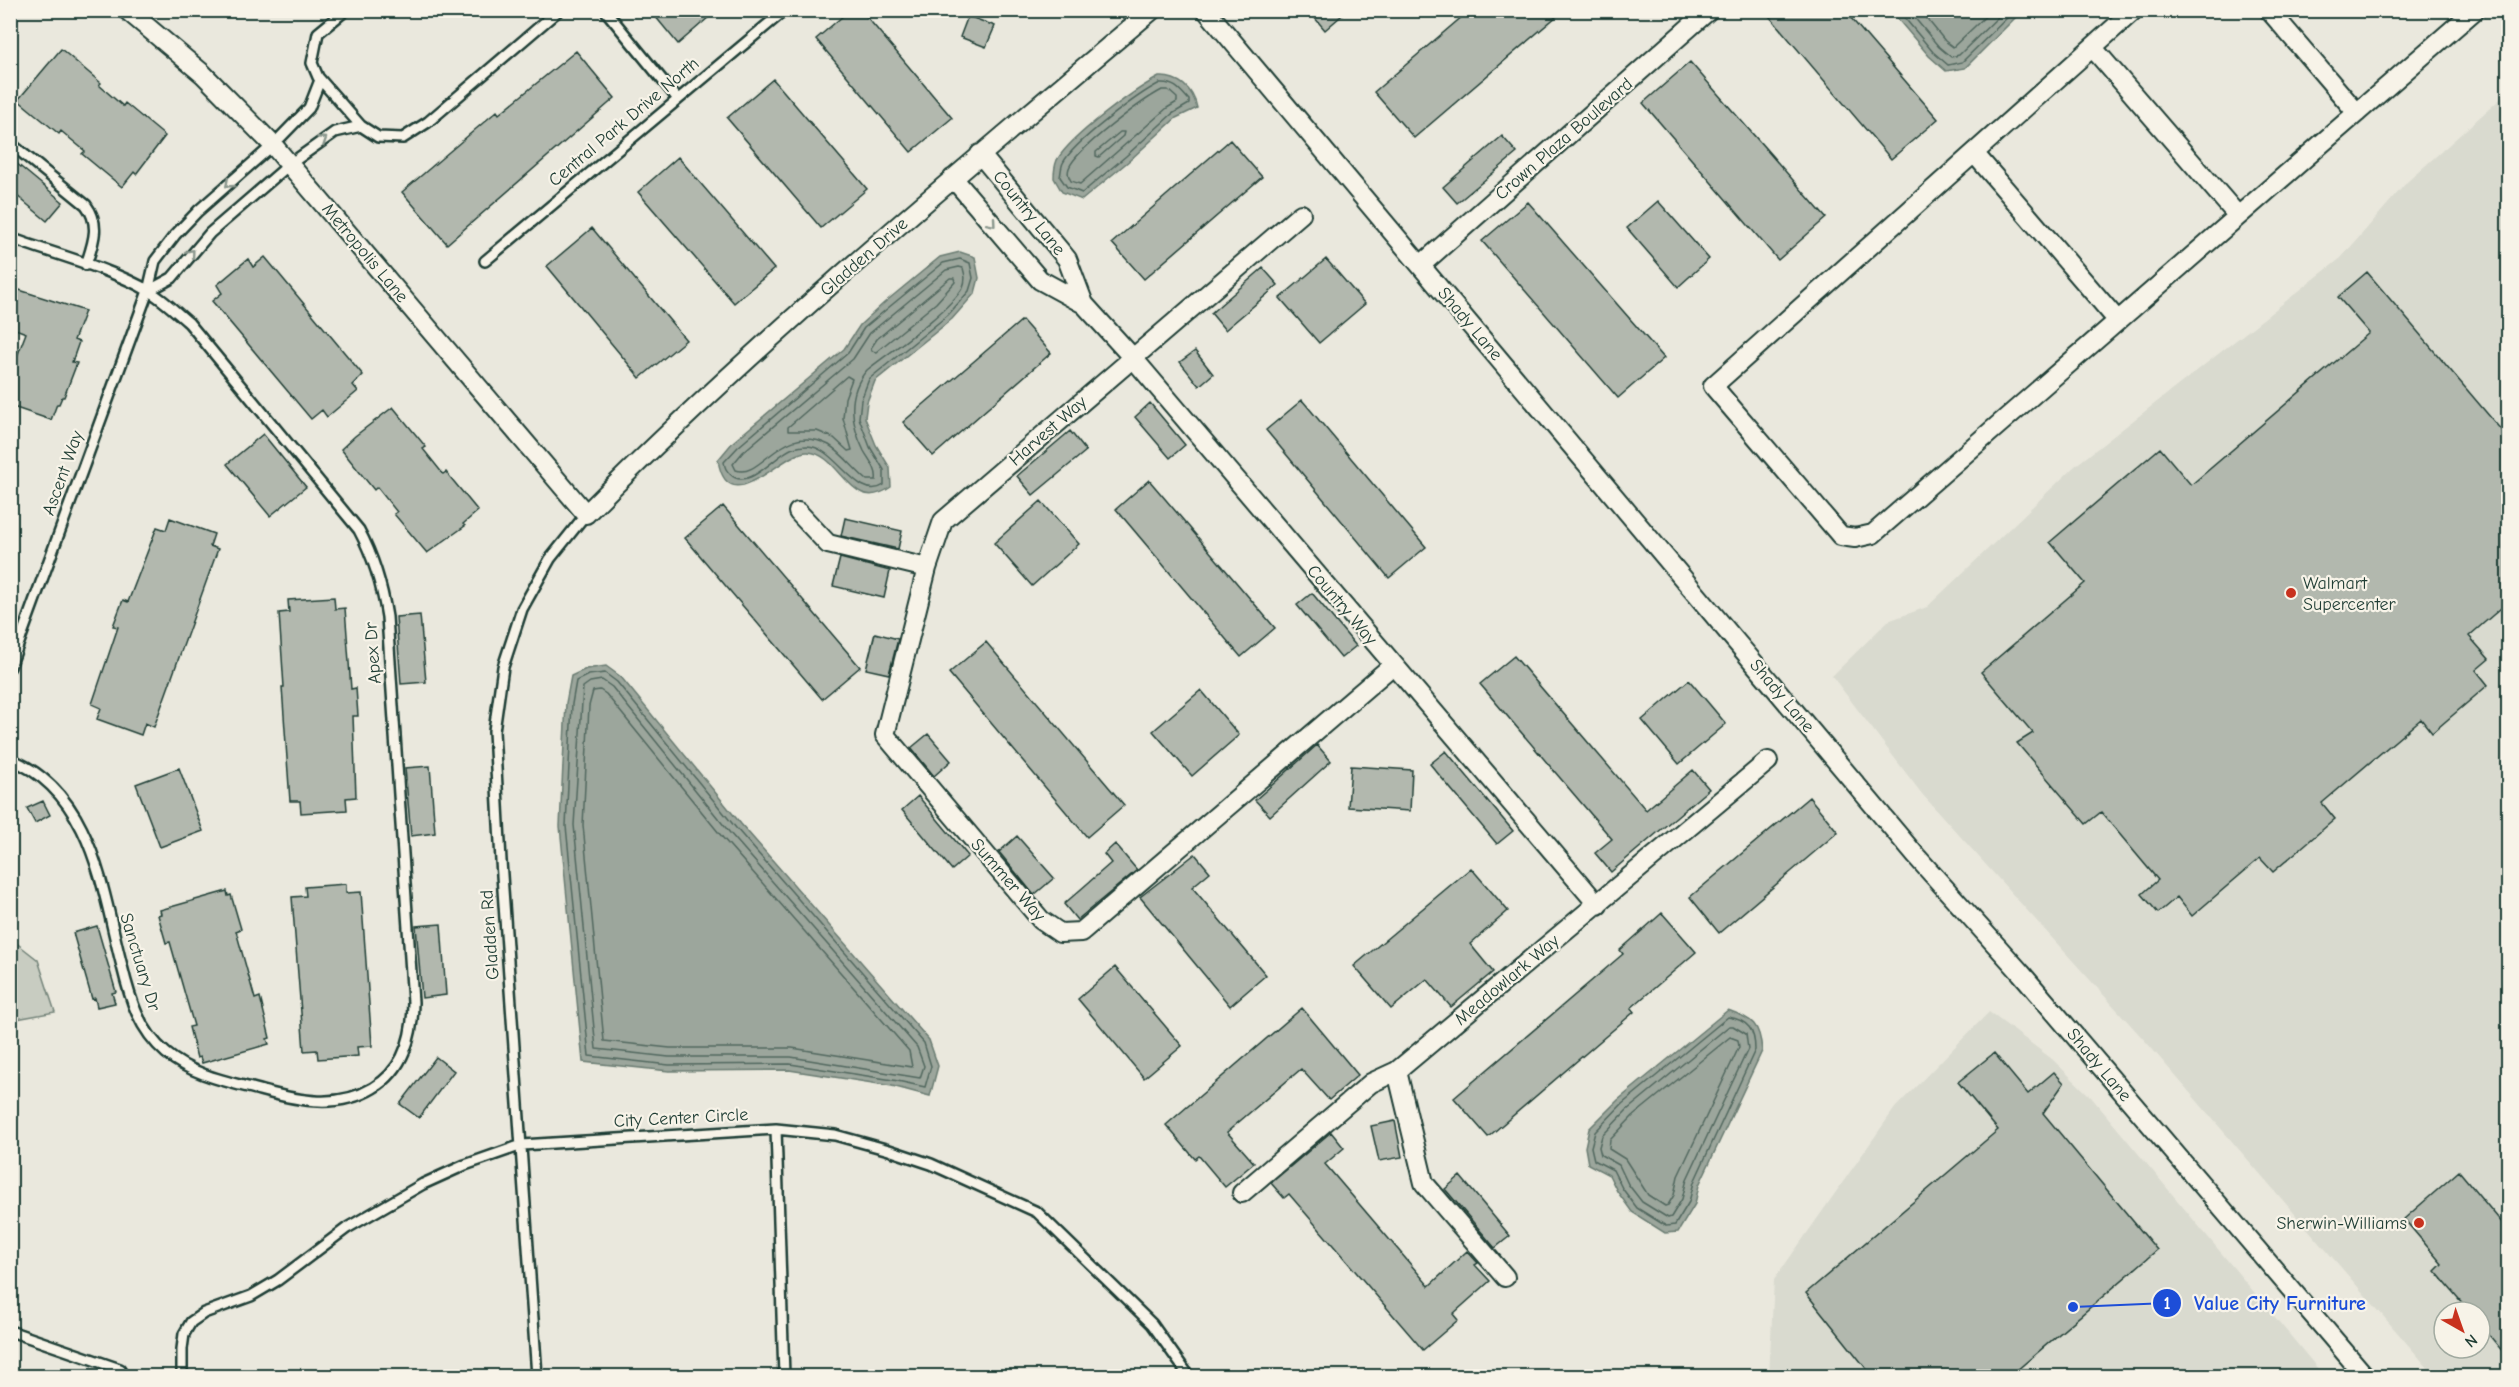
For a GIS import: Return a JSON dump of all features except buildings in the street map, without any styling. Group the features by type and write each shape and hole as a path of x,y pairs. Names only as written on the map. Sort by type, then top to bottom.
{"street":[{"name":"Metropolis Lane","path":"127,10 203,74 273,145 586,514"},
{"name":"Gladden Drive","path":"586,514 759,350 953,178 1152,10"},
{"name":"Shady Lane","path":"1206,10 1916,856 2021,973 2365,1377"},
{"path":"2134,10 1713,386 1841,536 1855,538 1873,534 2475,10"},
{"path":"2269,10 2357,113"},
{"name":"Crown Plaza Boulevard","path":"1421,265 1707,11"},
{"path":"2093,48 2238,216"},
{"path":"1974,153 2118,321"},
{"name":"Country Lane","path":"981,154 1067,259 1084,304"},
{"name":"Country Lane","path":"953,178 1040,280 1084,304"},
{"name":"Harvest Way","path":"927,568 943,521 1301,214"},
{"name":"Country Way","path":"1084,304 1133,358 1598,905"},
{"path":"798,512 828,544 927,568"},
{"name":"Summer Way","path":"927,568 885,735 1041,920 1060,933 1082,932 1393,665"},
{"name":"Meadowlark Way","path":"1242,1193 1371,1083 1397,1071 1768,761"},
{"path":"1397,1071 1424,1183 1505,1277"}],"lane":[{"path":"346,10 318,33 312,63 321,80 361,126 378,137 404,138 428,122 559,10"},
{"path":"605,10 677,98"},
{"name":"Central Park Drive North","path":"485,261 784,10"},
{"name":"Ascent Way","path":"10,667 148,291 155,261 198,211 273,145 309,108 321,80"},
{"path":"148,291 172,278 217,226 290,164 335,132 361,126"},
{"path":"10,143 86,205 91,212 95,234 86,265"},
{"name":"Apex Dr","path":"10,238 86,265 148,291 189,323 359,530 370,551 381,581 387,617 413,1021 400,1061 376,1086"},
{"name":"Gladden Rd","path":"537,1377 495,763 497,699 503,667 522,609 550,559 586,514"},
{"name":"Sanctuary Dr","path":"10,759 28,767 47,781 58,791 80,821 100,882 131,1002 145,1030 167,1054 200,1073 301,1100 337,1101 351,1098 376,1086"},
{"path":"776,1129 784,1377"},
{"name":"City Center Circle","path":"182,1377 184,1334 191,1322 204,1313 251,1296 269,1286 347,1228 423,1184 465,1166 522,1145 776,1129 835,1135 889,1150 931,1164 1037,1212 1152,1324 1189,1377"},
{"path":"10,1331 120,1369 117,1377"}],"shaded area":[{"path":"2508,92 2508,1376 2435,1376 2147,1043 1922,794 1832,676 1888,621 1927,607 2075,466 2341,258 2407,182"},
{"path":"10,938 38,960 55,1012 11,1020"},
{"path":"1989,1012 2052,1059 2091,1097 2324,1376 1769,1376 1774,1280 1895,1108"}],"water":[{"path":"1891,11 2022,11 1965,68 1946,71 1929,56"},
{"path":"1159,77 1166,77 1184,85 1192,95 1197,108 1176,118 1082,200 1062,192 1054,176 1057,160 1064,150 1104,114"},
{"path":"960,252 975,257 979,278 975,293 952,319 875,381 867,402 865,418 876,445 890,468 891,487 877,494 866,494 847,481 830,462 820,455 808,452 797,454 744,485 733,485 724,478 718,460 733,442 844,349 860,325 884,303 940,257"},
{"path":"606,666 621,677 741,824 929,1040 938,1066 930,1096 892,1086 789,1070 669,1071 583,1062 560,826 566,703 571,676 586,669"},
{"path":"1728,1010 1744,1016 1754,1024 1759,1034 1762,1051 1699,1185 1695,1204 1678,1232 1665,1233 1632,1212 1609,1175 1588,1164 1585,1147 1589,1129 1618,1100"}],"place":[{"name":"Walmart Supercenter","path":"2291,593"},
{"name":"Sherwin-Williams","path":"2419,1223"},
{"name":"Value City Furniture","path":"2073,1307"}]}
